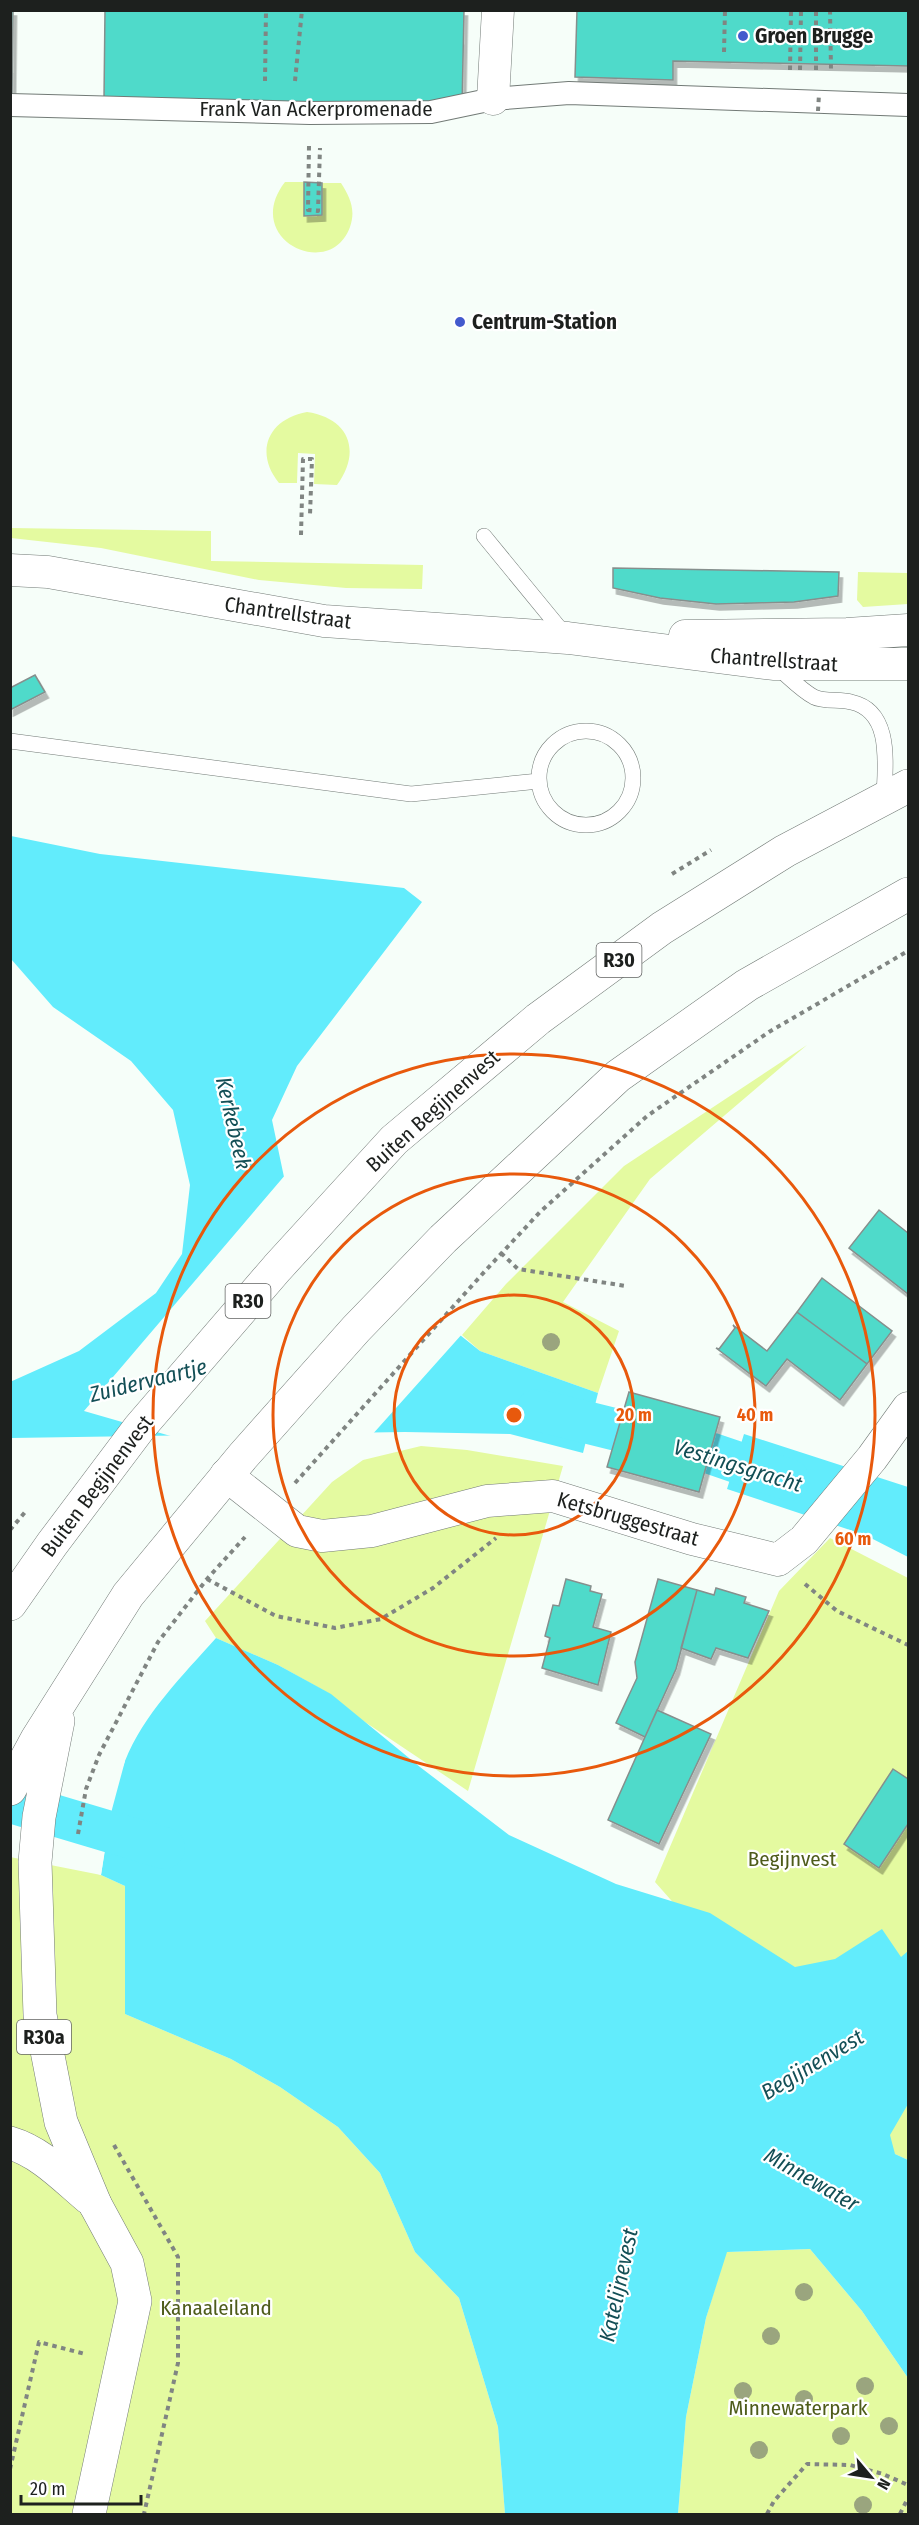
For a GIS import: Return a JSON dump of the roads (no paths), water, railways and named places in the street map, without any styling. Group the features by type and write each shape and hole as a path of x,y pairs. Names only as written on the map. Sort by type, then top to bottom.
{"main road":[{"name":"Buiten Begijnenvest","path":"10,1604 140,1427 277,1268 394,1140 538,1019 653,935 785,851 896,792"},
{"path":"235,1466 356,1329 443,1239 618,1076 747,985 909,894"},
{"name":"R30a","path":"88,2514 135,2301 128,2264 95,2204 61,2122 40,2015 35,1862 45,1741 64,1695 128,1595 235,1466"},
{"path":"10,1790 45,1741"},
{"name":"R30a","path":"10,2143 21,2146 47,2162 95,2204"}],"street":[{"path":"492,99 498,10"},
{"name":"Frank Van Ackerpromenade","path":"10,105 292,112 431,112 492,99 569,93 909,105"},
{"name":"Chantrellstraat","path":"10,570 48,572 324,621 568,638 773,664 909,664"},
{"name":"Chantrellstraat","path":"568,638 847,634 909,630"},
{"name":"Ketsbruggestraat","path":"235,1466 269,1511 297,1531 322,1536 372,1531 487,1501 553,1496 692,1539 777,1560 804,1540 872,1458 909,1408"}],"lane":[{"path":"484,536 568,638"},
{"path":"773,664 816,698 853,702 870,710 881,727 885,758 896,792"},
{"path":"583,730 601,732 618,742 629,756 634,774 631,793 622,809 608,820 590,825 571,823 555,813 544,799 539,781 541,763 551,746 565,735 583,730"},
{"path":"10,741 411,794 539,781"}],"water":[{"path":"11,836 100,854 404,888 422,902 297,1066 272,1120 284,1177 356,1252 480,1351 598,1393 583,1453 510,1434 405,1432 11,1438 10,1382 79,1351 156,1293 182,1254 190,1185 173,1110 131,1061 53,1007 11,959"},
{"path":"744,1434 908,1487 908,1557 865,1535 727,1489"},
{"path":"216,1638 278,1665 331,1694 420,1767 509,1835 616,1884 710,1913 795,1967 835,1959 882,1929 901,1957 908,1951 908,2104 890,2135 895,2154 908,2160 908,2378 862,2311 810,2249 727,2252 706,2318 686,2417 678,2514 505,2514 498,2427 459,2298 415,2252 380,2173 338,2127 280,2087 231,2059 125,2014 125,1886 101,1875 116,1789 125,1761 142,1728 177,1681"}],"waterway":[{"name":"Vestingsgracht","path":"537,1410 710,1453 789,1480"},
{"path":"10,1802 164,1848"}],"place":[{"name":"Groen Brugge","path":"743,36"},
{"name":"Centrum-Station","path":"460,322"}],"water label":[{"name":"Kerkebeek","path":"234,1123"},
{"name":"Zuidervaartje","path":"148,1380"},
{"name":"Begijnenvest","path":"812,2064"},
{"name":"Minnewater","path":"812,2179"},
{"name":"Katelijnevest","path":"618,2285"}],"park label":[{"name":"Begijnvest","path":"792,1859"},
{"name":"Kanaaleiland","path":"216,2308"},
{"name":"Minnewaterpark","path":"798,2408"}]}
